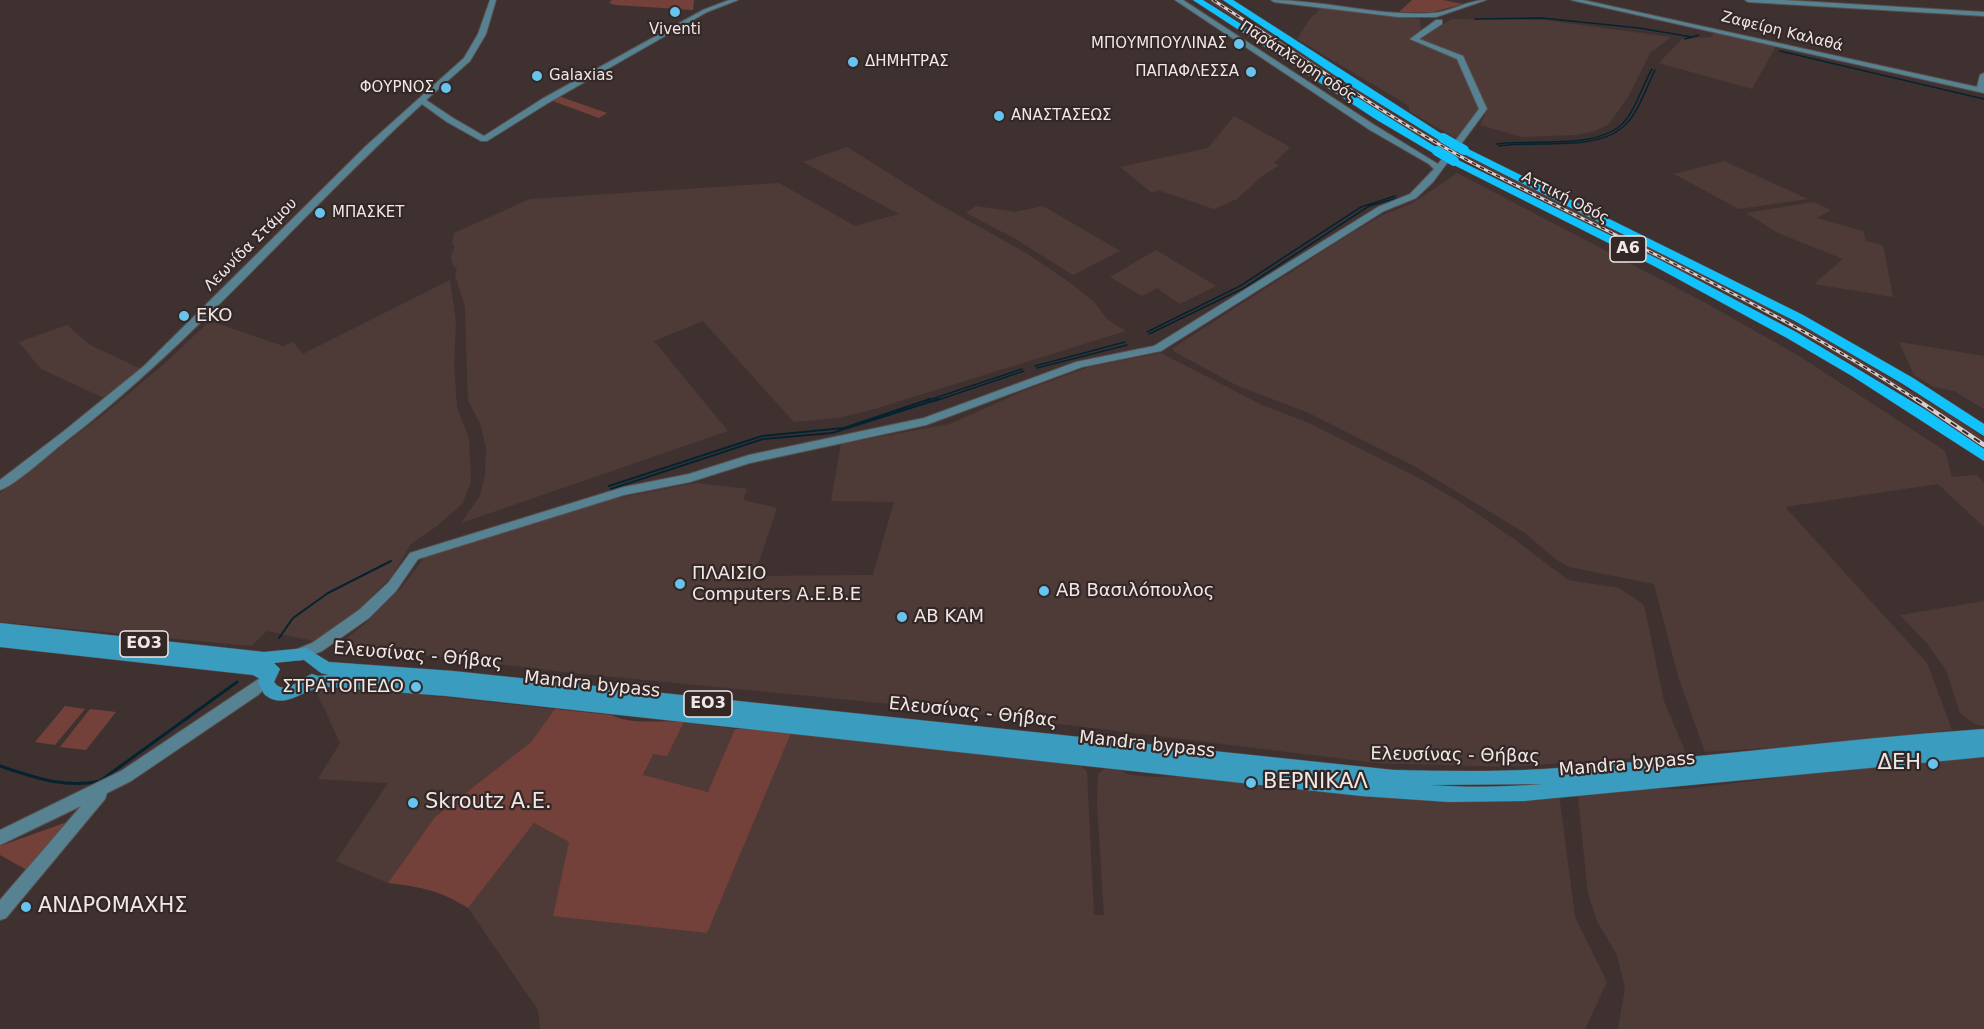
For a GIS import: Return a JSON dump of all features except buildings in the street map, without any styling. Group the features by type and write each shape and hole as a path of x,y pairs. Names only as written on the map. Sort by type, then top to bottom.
{"highway":[{"name":"Αττική Οδός","path":"1197,0 1381,118 1454,161 1791,333 1863,376 1984,456"},
{"name":"Αττική Οδός","path":"1227,0 1359,88 1464,150 1768,302 1845,344 1984,431"},
{"path":"1934,398 1984,425"},
{"path":"1952,434 1984,463"}],"main road":[{"name":"Ελευσίνας - Θήβας","path":"0,629 264,658 311,656 326,668 453,677 1360,774 1421,778 1519,779 1614,772 1984,736"},
{"name":"ΕΟ3","path":"0,641 256,669 269,683 291,693 307,684"},
{"path":"269,683 274,666 294,656"},
{"name":"Ελευσίνας - Θήβας","path":"307,684 314,677 318,663"},
{"name":"Mandra bypass","path":"307,684 329,681 446,689 1361,788 1449,794 1567,791 1984,750"}],"street":[{"name":"Λεωνίδα Στάμου","path":"0,486 148,368 369,148 473,51 482,34 493,0"},
{"path":"482,139 548,96 699,12 729,0"},
{"path":"482,139 705,11 735,0"},
{"name":"Παράπλευρη οδός","path":"1178,0 1438,170"},
{"path":"1274,0 1435,18"},
{"path":"318,663 324,650 344,629 386,594 414,556 624,491 690,478 749,459 926,421 966,409 1080,364 1157,349 1381,209 1413,196 1438,170 1483,109 1460,58 1414,39 1426,31 1435,18 1483,0"},
{"name":"Ζαφείρη Καλαθά","path":"1574,0 1982,90"},
{"path":"1748,0 1984,14"},
{"path":"1982,90 1984,75"},
{"path":"422,100 482,139"},
{"path":"294,656 316,647 344,629"},
{"path":"0,838 108,787 202,724 242,704 269,683"},
{"path":"0,912 108,787"}],"shaded area":[{"path":"612,0 694,0 693,10 616,5 609,3"},
{"path":"1206,0 1218,0 1397,116 1447,145 1709,276 1821,336 1958,420 1984,438 1984,448 1910,398 1780,321 1424,139"},
{"path":"1412,0 1443,0 1463,4 1433,12 1399,12"},
{"path":"1321,8 1420,19 1421,32 1412,40 1458,59 1480,108 1457,139 1409,111 1409,106 1297,39 1310,19"},
{"path":"1452,19 1544,20 1671,37 1650,53 1628,97 1609,124 1595,131 1575,135 1522,137 1480,125 1487,110 1463,57 1418,39"},
{"path":"1715,31 1776,46 1752,89 1659,63 1682,39 1711,37"},
{"path":"558,96 607,113 599,118 550,100"},
{"path":"1234,116 1290,147 1274,163 1279,165 1261,177 1237,199 1214,209 1158,190 1152,193 1120,167 1208,148"},
{"path":"847,147 933,201 1026,253 1069,282 1093,301 1108,320 1126,331 871,410 838,418 794,422 703,321 654,341 728,431 461,523 480,496 485,475 486,448 480,423 468,401 465,307 455,275 457,268 453,267 451,256 455,246 452,244 454,233 530,199 779,183 855,226 899,214 803,162"},
{"path":"1724,161 1808,199 1739,209 1674,174"},
{"path":"1457,173 1704,302 1799,356 1945,451 1952,477 1976,475 1984,482 1984,527 1938,484 1785,507 1927,663 1952,730 1843,743 1705,752 1678,676 1654,584 1569,567 1554,558 1525,533 1414,466 1309,413 1238,386 1173,351 1173,348 1350,234 1383,215 1413,203"},
{"path":"1814,202 1831,210 1817,218 1863,231 1866,241 1883,245 1893,297 1814,284 1843,259 1778,233 1746,213"},
{"path":"976,206 1015,212 1043,206 1120,251 1073,275 1014,238 966,213"},
{"path":"1156,250 1216,286 1180,304 1157,288 1142,296 1110,277"},
{"path":"450,280 456,324 454,365 457,407 469,439 471,482 463,503 437,526 411,544 392,576 358,610 318,642 267,631 251,646 0,622 0,493 108,411 210,321 283,346 293,342 303,354"},
{"path":"67,325 90,345 141,369 106,399 41,369 19,342"},
{"path":"1899,342 1984,356 1984,409 1954,391 1934,387 1914,375"},
{"path":"1161,353 1262,405 1309,423 1417,477 1460,502 1568,580 1619,588 1644,605 1664,701 1686,754 1508,767 1377,763 922,707 573,673 338,645 367,622 403,586 426,555 597,502 696,483 747,489 743,500 777,508 754,576 873,575 894,502 831,501 841,444 950,424 1021,392 1089,367"},
{"path":"1984,601 1984,726 1975,724 1960,713 1946,670 1926,642 1900,615"},
{"path":"349,687 555,709 531,742 435,817 388,883 336,861 388,783 318,779 340,743 316,691"},
{"path":"65,706 85,709 55,745 35,742"},
{"path":"90,709 116,712 86,750 60,747"},
{"path":"555,709 611,715 638,721 684,722 667,756 653,754 643,775 708,792 735,729 793,728 707,933 553,916 569,842 534,823 468,908 430,890 388,883 435,817 531,742"},
{"path":"684,722 735,729 709,792 643,776 653,753 667,755"},
{"path":"793,728 1081,766 1087,772 1094,915 1104,915 1097,802 1098,774 1106,768 1115,768 1130,775 1180,776 1413,799 1559,794 1575,917 1607,982 1585,1029 540,1029 538,1010 468,908 534,823 569,842 554,916"},
{"path":"1984,758 1984,1029 1618,1029 1625,988 1617,955 1597,921 1588,894 1577,789 1685,789 1776,778 1827,762"},
{"path":"67,822 27,870 0,855 0,846"}],"waterway":[{"path":"1475,19 1542,18 1639,28 1692,37"},
{"path":"1692,37 1699,35"},
{"path":"1685,39 1692,37"},
{"path":"1780,51 1984,99"},
{"path":"1496,144 1561,142 1594,138 1608,133 1620,126 1630,114 1652,69"},
{"path":"1499,146 1564,144 1596,140 1611,135 1623,127 1633,115 1655,70"},
{"path":"1147,332 1240,286 1361,207 1395,196"},
{"path":"1149,334 1244,288 1369,206 1397,198"},
{"path":"1035,366 1125,342"},
{"path":"1037,368 1127,345"},
{"path":"926,401 1022,369"},
{"path":"935,401 1024,371"},
{"path":"609,486 762,436 844,428 930,399"},
{"path":"611,489 763,439 832,433 939,399"},
{"path":"279,638 293,618 328,593 391,561"},
{"path":"0,766 62,783 100,781 237,682"}],"railway":[{"path":"1213,0 1379,108 1447,149 1758,307 1812,336 1918,401"},
{"path":"1916,399 1984,445"}],"place":[{"name":"Viventi","path":"675,12"},
{"name":"ΜΠΟΥΜΠΟΥΛΙΝΑΣ","path":"1239,44"},
{"name":"ΔΗΜΗΤΡΑΣ","path":"853,62"},
{"name":"ΠΑΠΑΦΛΕΣΣΑ","path":"1251,72"},
{"name":"Galaxias","path":"537,76"},
{"name":"ΦΟΥΡΝΟΣ","path":"446,88"},
{"name":"ΑΝΑΣΤΑΣΕΩΣ","path":"999,116"},
{"name":"ΜΠΑΣΚΕΤ","path":"320,213"},
{"name":"EKO","path":"184,316"},
{"name":"ΠΛΑΙΣΙΟ Computers Α.Ε.Β.Ε","path":"680,584"},
{"name":"ΑΒ Βασιλόπουλος","path":"1044,591"},
{"name":"ΑΒ ΚΑΜ","path":"902,617"},
{"name":"ΣΤΡΑΤΟΠΕΔΟ","path":"416,687"},
{"name":"ΔΕΗ","path":"1933,764"},
{"name":"ΒΕΡΝΙΚΑΛ","path":"1251,783"},
{"name":"Skroutz Α.Ε.","path":"413,803"},
{"name":"ΑΝΔΡΟΜΑΧΗΣ","path":"26,907"}]}
